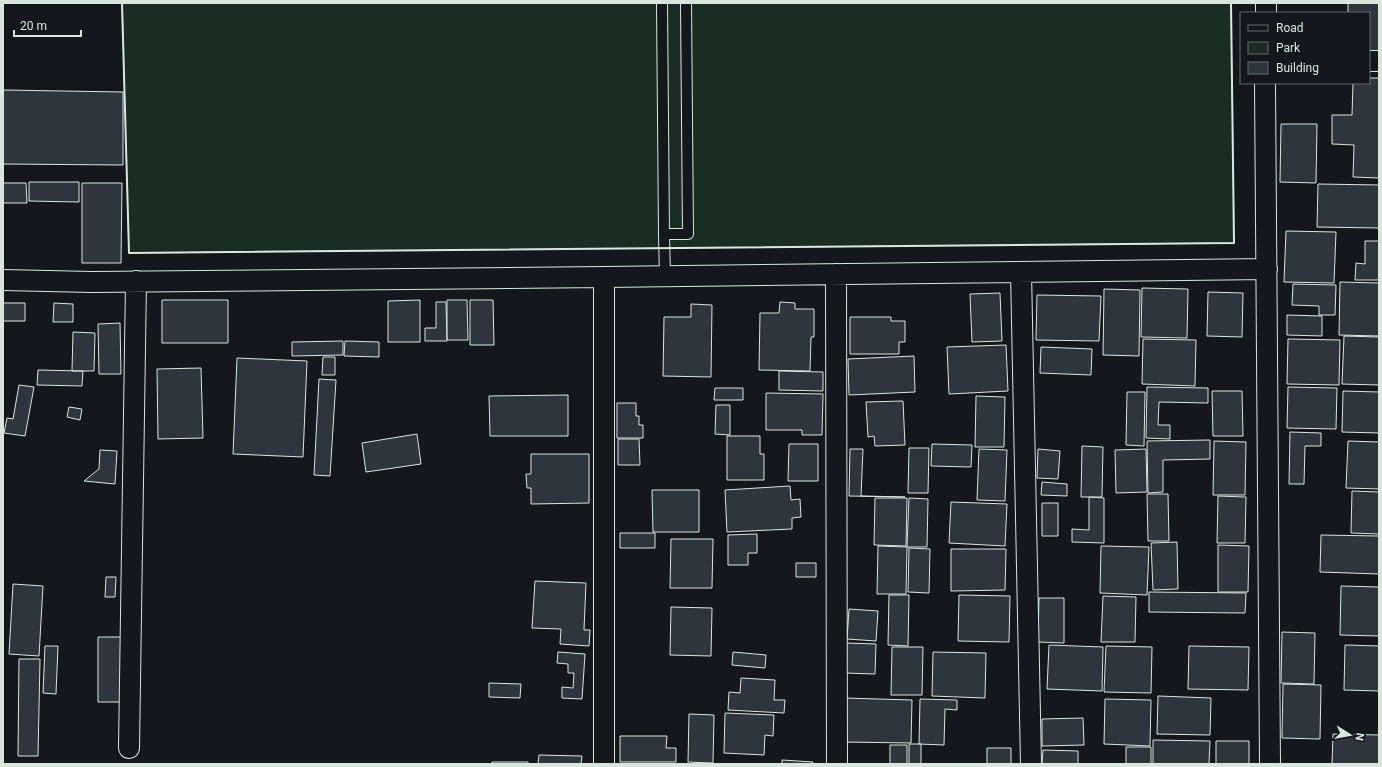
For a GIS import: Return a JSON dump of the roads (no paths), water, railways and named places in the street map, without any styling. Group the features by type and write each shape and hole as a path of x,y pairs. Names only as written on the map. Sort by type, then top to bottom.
{"street":[{"path":"1265,84 1270,764"},
{"path":"3,280 92,282 604,278 1267,269"},
{"path":"1021,272 1031,764"},
{"path":"836,274 837,764"},
{"path":"604,278 604,764"},
{"path":"129,748 136,281"}],"lane":[{"path":"662,3 665,277"},
{"path":"664,234 688,234 686,3"}]}
